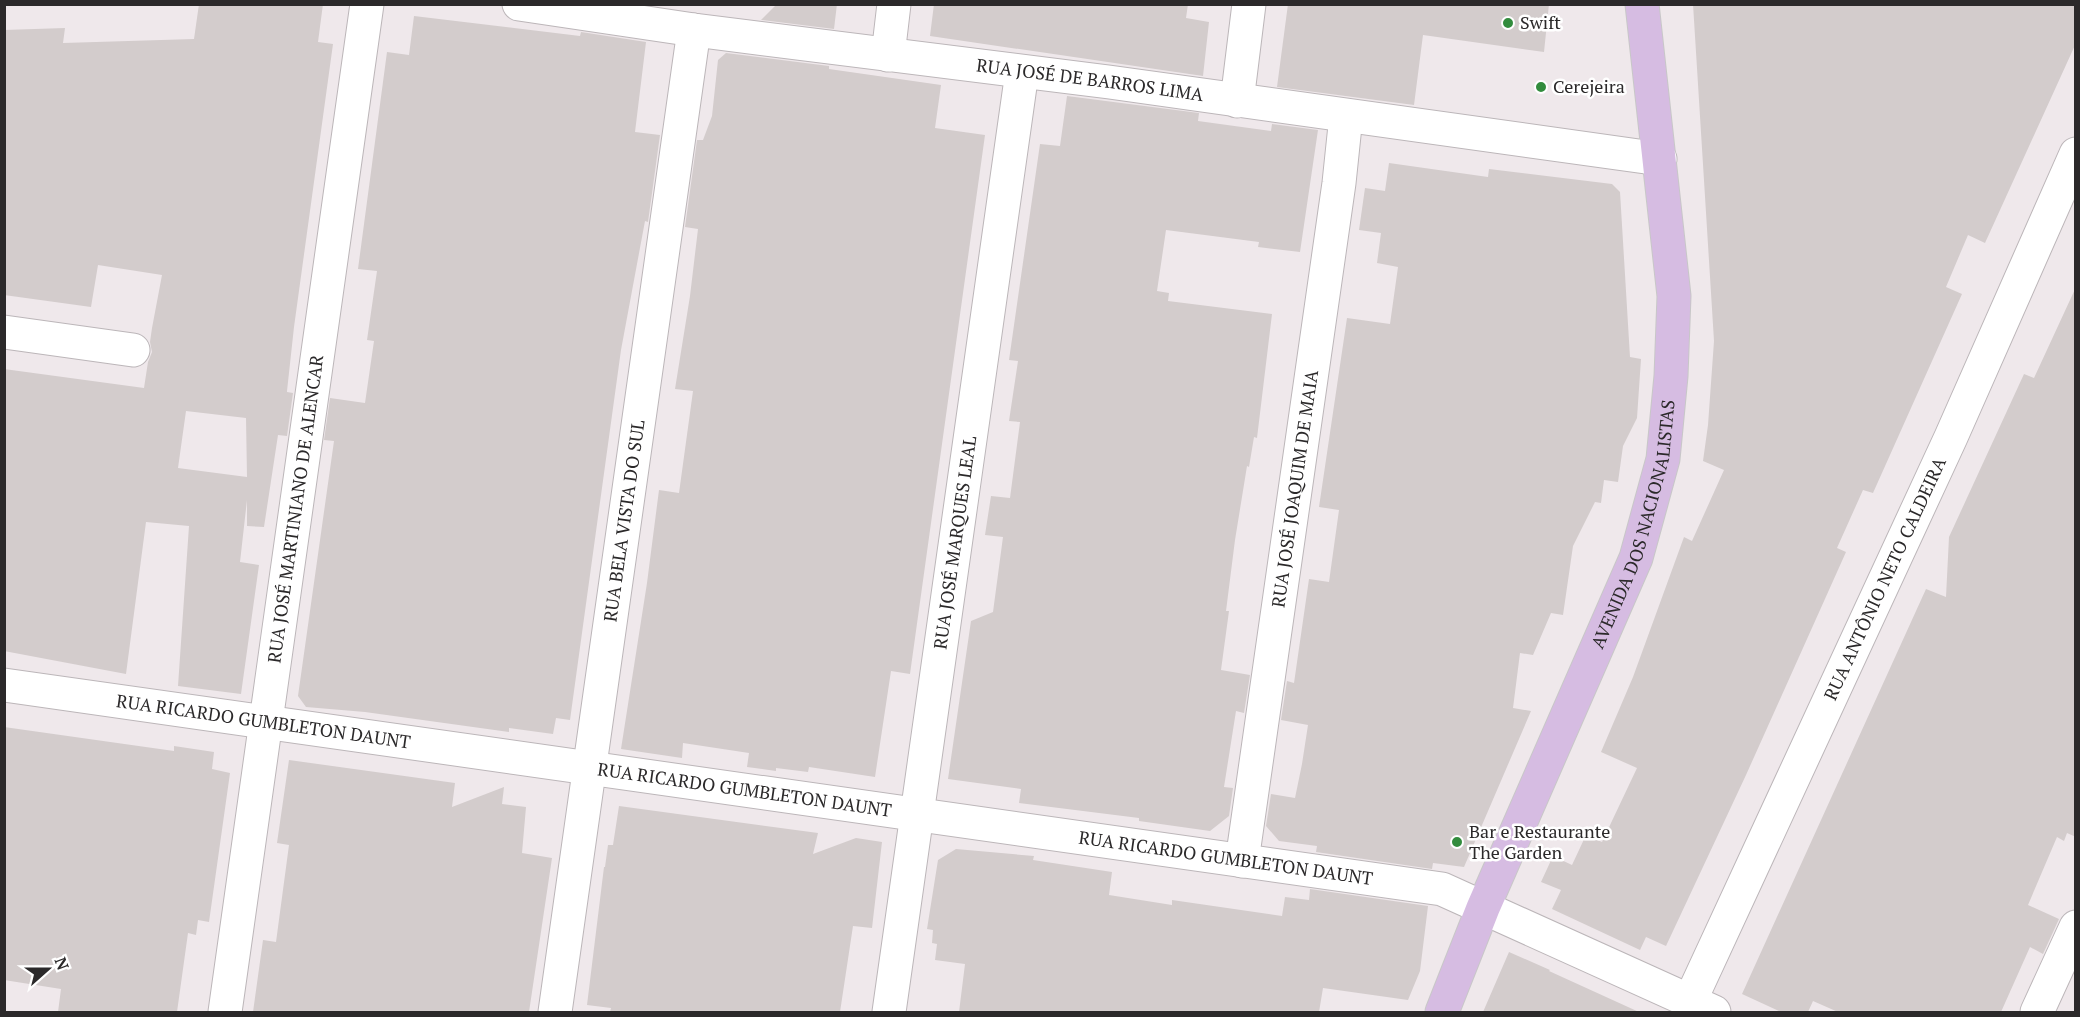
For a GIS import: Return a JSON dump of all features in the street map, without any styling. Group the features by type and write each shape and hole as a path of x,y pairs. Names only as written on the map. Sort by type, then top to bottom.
{"main road":[{"name":"AVENIDA DOS NACIONALISTAS","path":"1442,1012 1483,908 1636,558 1663,459 1671,376 1674,296 1642,4"}],"street":[{"name":"RUA JOSÉ MARTINIANO DE ALENCAR","path":"225,1012 367,4"},
{"path":"888,55 894,4"},
{"path":"1237,101 1249,4"},
{"name":"RUA JOSÉ DE BARROS LIMA","path":"531,5 694,30 1023,72 1660,159"},
{"name":"RUA BELA VISTA DO SUL","path":"555,1012 694,30"},
{"name":"RUA JOSÉ MARQUES LEAL","path":"889,1012 1023,72"},
{"name":"RUA JOSÉ JOAQUIM DE MAIA","path":"1242,861 1339,183 1346,116"},
{"name":"RUA ANTÔNIO NETO CALDEIRA","path":"1702,1007 2076,154"},
{"path":"4,332 133,350"},
{"name":"RUA RICARDO GUMBLETON DAUNT","path":"4,685 1442,889 1702,1007"},
{"path":"2037,1012 2076,927"}],"building":[{"path":"199,4 323,4 318,42 333,44 294,327 287,391 293,393 287,436 278,435 264,527 247,526 247,500 240,562 259,565 241,694 178,686 189,526 146,522 126,674 4,651 4,369 144,388 152,352 150,342 162,275 98,265 91,307 4,295 4,30 65,28 63,43 194,39","holes":["186,411 246,418 247,477 178,468"]},
{"path":"777,4 837,4 834,29 761,20"},
{"path":"934,4 1188,4 1186,18 1209,22 1203,76 930,36"},
{"path":"1288,4 1549,4 1544,52 1423,35 1414,105 1277,87"},
{"path":"1693,4 2076,4 2076,43 1985,243 1968,235 1946,287 1962,294 1873,493 1863,490 1837,548 1846,552 1666,946 1646,937 1640,950 1552,909 1561,890 1541,882 1553,856 1572,865 1586,835 1602,842 1637,768 1601,752 1633,677 1684,537 1692,541 1724,470 1703,461 1714,341"},
{"path":"414,16 580,36 581,32 646,42 635,132 660,135 648,222 645,221 621,350 570,720 556,718 553,734 509,728 509,732 365,712 306,707 298,696 334,441 324,440 330,398 365,403 374,341 367,340 377,271 358,269 387,52 409,55"},
{"path":"726,53 829,66 829,69 941,85 935,128 985,135 910,674 891,671 875,777 809,767 808,772 747,767 749,753 683,743 682,758 621,749 659,490 679,493 693,391 675,389 698,229 685,227 697,140 703,140 712,116 718,60"},
{"path":"1067,96 1199,113 1198,121 1271,131 1272,124 1318,130 1300,252 1258,247 1259,242 1166,230 1157,291 1169,293 1168,301 1272,314 1257,438 1254,437 1249,467 1247,466 1235,540 1221,670 1250,675 1244,713 1236,711 1224,787 1233,788 1229,816 1210,831 1139,821 1139,818 1019,803 1021,789 948,779 971,621 993,612 1003,537 985,535 991,496 1010,498 1020,422 1009,421 1018,361 1009,360 1040,144 1060,146"},
{"path":"1389,163 1488,177 1489,169 1612,184 1620,192 1630,357 1641,359 1637,418 1623,446 1618,482 1604,480 1601,503 1595,502 1573,546 1563,615 1551,613 1533,655 1520,653 1513,708 1531,711 1464,867 1433,863 1432,869 1316,852 1317,846 1279,841 1266,826 1271,794 1295,798 1302,764 1308,725 1281,720 1287,681 1294,683 1309,579 1329,582 1339,510 1319,507 1347,318 1390,324 1398,267 1377,263 1381,233 1359,230 1365,188 1385,191"},
{"path":"2076,287 2076,837 2067,833 2064,841 2057,837 2028,905 2059,919 2043,954 2030,947 2001,1012 1838,1012 1813,1001 1808,1012 1781,1012 1742,994 1926,589 1946,597 1949,537 2024,374 2034,378"},
{"path":"4,727 174,751 174,746 214,752 212,769 230,773 209,922 198,920 196,935 188,933 177,1012 58,1012 61,989 4,980"},
{"path":"289,760 455,783 452,807 504,787 502,804 526,807 522,853 552,858 529,1012 253,1012 263,940 276,942 289,845 277,843"},
{"path":"619,806 818,833 813,854 856,838 882,842 872,928 853,926 840,1012 610,1012 611,1008 587,1005 604,867 608,845 613,845"},
{"path":"956,849 1034,856 1033,860 1112,872 1109,895 1172,905 1172,900 1282,916 1285,897 1309,900 1310,889 1428,906 1420,971 1408,1000 1323,988 1319,1012 959,1012 965,964 935,960 937,944 932,943 933,930 927,929 938,860"},
{"path":"1509,952 1550,970 1639,1012 1483,1012"}],"place":[{"name":"Swift","path":"1508,23"},
{"name":"Cerejeira","path":"1541,87"},
{"name":"Bar e Restaurante The Garden","path":"1457,842"}]}
